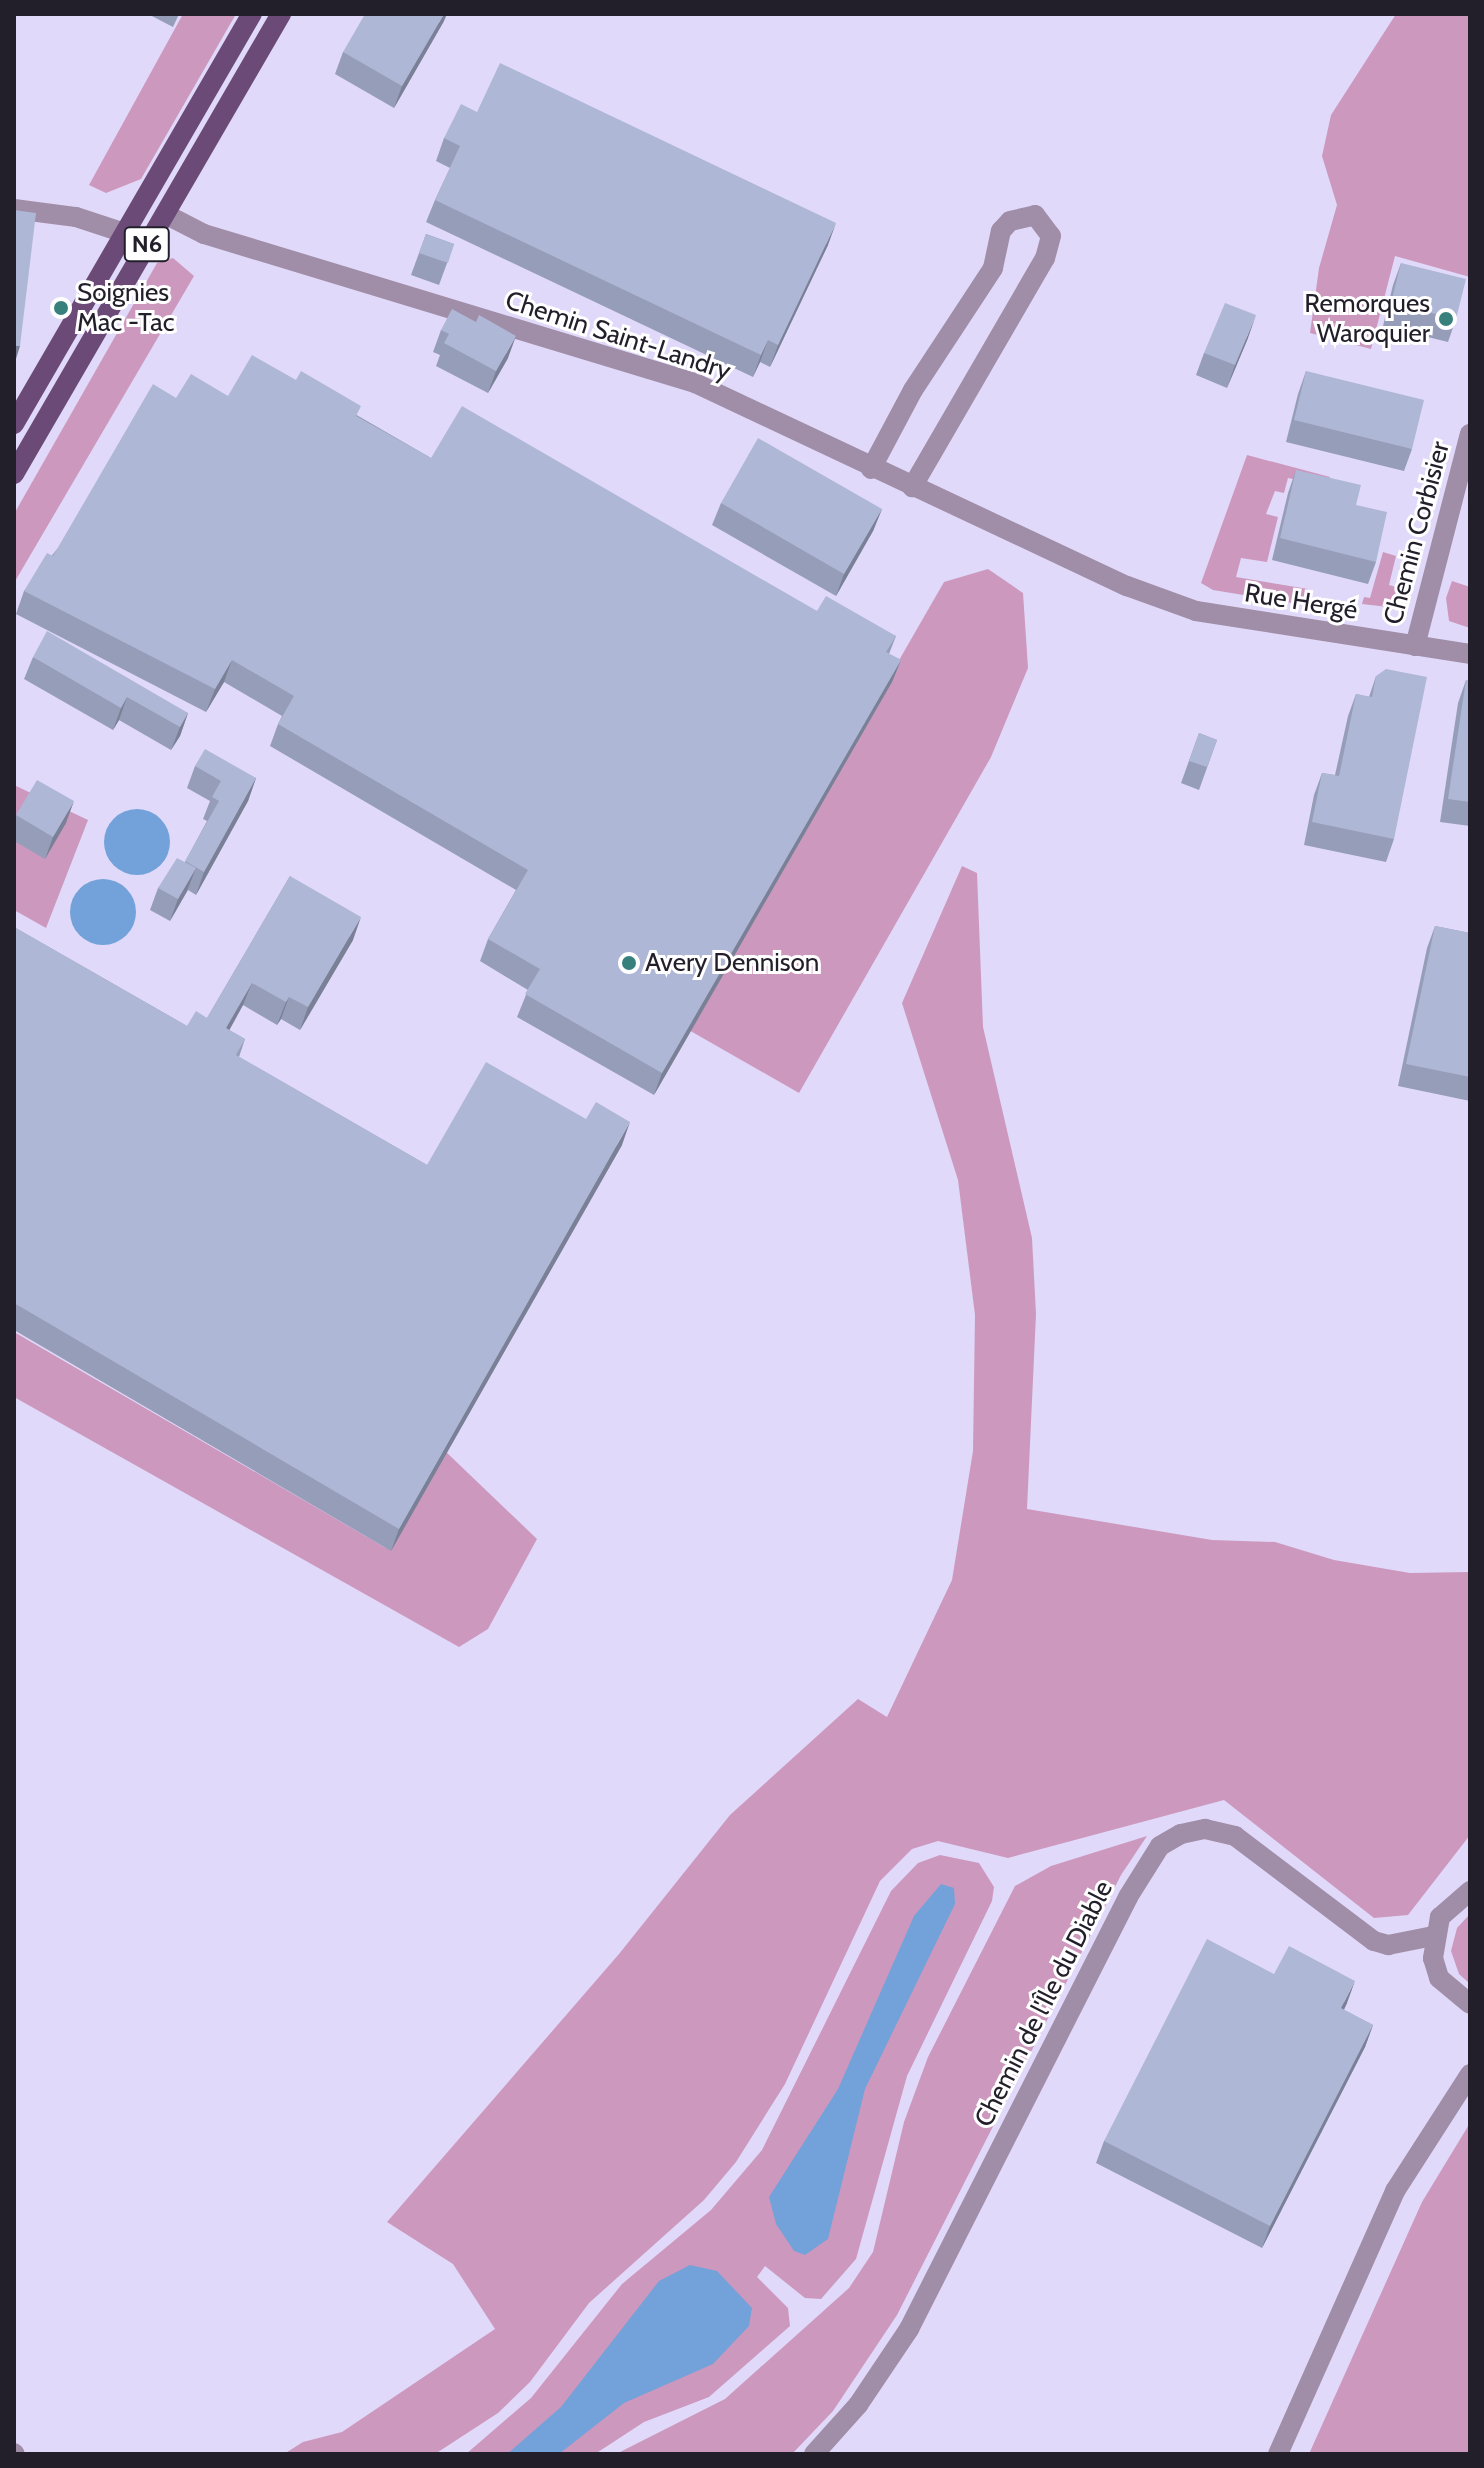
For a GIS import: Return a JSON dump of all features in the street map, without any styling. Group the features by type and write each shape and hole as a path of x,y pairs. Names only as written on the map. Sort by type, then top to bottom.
{"main road":[{"name":"N6","path":"14,424 252,14"},
{"name":"N6","path":"14,474 281,14"}],"street":[{"path":"14,209 76,217 125,233"},
{"name":"Chemin Saint-Landry","path":"165,214 204,234 695,383 871,469 1127,586"},
{"path":"871,469 913,390 993,268 1001,231 1010,221 1035,215 1051,236 1045,258 912,487"},
{"name":"Chemin Corbisier","path":"1415,646 1470,434"},
{"name":"Rue Hergé","path":"1127,586 1196,611 1470,654"},
{"name":"Chemin de l'Île du Diable","path":"814,2454 858,2405 909,2329 1128,1897 1160,1846 1181,1834 1205,1829 1235,1836 1374,1941 1388,1945 1433,1936"},
{"path":"1469,2005 1439,1978 1433,1936 1440,1917 1470,1891"},
{"path":"1278,2454 1395,2191 1470,2074"}],"shaded area":[{"path":"183,14 236,14 141,179 106,193 89,185"},
{"path":"1396,14 1470,14 1470,277 1395,256 1371,349 1310,333 1319,268 1337,205 1322,156 1331,115"},
{"path":"173,258 194,276 14,583 14,514 157,263"},
{"path":"1247,455 1330,477 1328,486 1288,478 1284,493 1275,491 1266,514 1278,517 1267,562 1241,558 1236,577 1308,589 1304,605 1213,590 1201,583"},
{"path":"1383,552 1396,556 1389,585 1400,588 1388,607 1362,604 1364,597 1370,598"},
{"path":"988,569 1023,593 1028,668 991,757 799,1093 687,1029 944,582"},
{"path":"1452,581 1470,587 1470,628 1449,621 1446,598"},
{"path":"14,785 88,820 46,928 14,910"},
{"path":"962,866 977,873 983,1027 1032,1238 1036,1314 1027,1509 1212,1540 1275,1542 1334,1560 1410,1573 1470,1572 1470,1835 1408,1915 1374,1918 1224,1800 1008,1858 938,1841 912,1849 880,1881 785,2084 736,2162 704,2200 589,2303 530,2382 498,2413 435,2454 284,2454 303,2442 342,2432 495,2329 453,2264 387,2222 619,1954 730,1815 858,1699 887,1717 952,1580 973,1451 975,1315 958,1180 902,1003"},
{"path":"14,1332 386,1548 444,1450 537,1539 488,1629 459,1647 14,1397"},
{"path":"1147,1836 1121,1875 897,2315 833,2411 792,2454 616,2454 725,2399 849,2288 873,2252 904,2122 928,2057 1015,1886 1051,1866"},
{"path":"940,1855 979,1863 994,1887 992,1901 907,2076 856,2259 821,2299 805,2298 765,2266 757,2277 788,2308 790,2326 709,2397 644,2422 595,2454 466,2454 531,2398 622,2284 711,2210 762,2150 891,1891 918,1863"},
{"path":"1470,1914 1470,1984 1459,1974 1451,1951 1457,1928"},
{"path":"1470,2123 1470,2454 1309,2454 1422,2202"}],"water":[{"path":"137,809 150,811 160,819 168,829 168,855 160,865 150,873 137,875 124,873 114,865 106,855 104,842 106,829 114,819 124,811"},
{"path":"96,879 110,879 122,884 131,893 136,912 134,925 127,936 110,945 96,945 84,940 75,931 70,919 70,905 75,893 84,884"},
{"path":"941,1884 954,1888 955,1904 865,2089 828,2239 805,2255 794,2251 776,2224 769,2197 838,2089 914,1916"},
{"path":"690,2265 717,2271 752,2308 749,2326 713,2364 624,2403 559,2454 507,2454 561,2407 659,2281"}],"building":[{"path":"365,14 444,14 402,86 343,52"},
{"path":"500,63 836,223 778,345 768,340 761,355 435,200 460,146 444,138 461,104 477,112"},
{"path":"14,210 36,213 20,346 14,346"},
{"path":"426,234 454,244 448,263 419,253"},
{"path":"1401,263 1466,279 1456,319 1391,303"},
{"path":"1225,303 1256,315 1235,365 1204,353"},
{"path":"452,309 476,322 479,315 516,336 496,371 444,343 449,334 441,330"},
{"path":"252,355 296,380 301,371 361,406 356,416 431,458 462,406 817,611 826,596 896,636 886,652 901,660 662,1073 525,994 540,969 488,939 528,870 278,724 294,696 232,660 215,689 24,591 47,553 53,556 153,384 176,398 191,374 228,396"},
{"path":"1306,371 1424,400 1412,449 1294,420"},
{"path":"758,438 882,509 844,574 721,503"},
{"path":"1296,470 1361,485 1356,505 1387,512 1376,562 1280,538"},
{"path":"47,631 188,713 180,727 127,697 121,708 33,657"},
{"path":"1386,669 1427,677 1394,839 1312,822 1322,773 1339,776 1356,694 1372,697 1376,676"},
{"path":"1466,680 1470,681 1470,802 1448,799"},
{"path":"1199,733 1217,740 1207,767 1189,761"},
{"path":"205,749 256,778 204,872 185,861 219,801 212,797 221,781 195,766"},
{"path":"37,780 74,801 53,837 16,815"},
{"path":"177,858 196,868 178,899 158,888"},
{"path":"290,876 361,917 308,1007 289,997 286,1002 252,983 226,1028 245,1039 236,1055 427,1165 486,1062 586,1119 596,1102 630,1122 399,1529 14,1303 14,927 187,1026 196,1011 207,1018"},
{"path":"1435,926 1470,933 1470,1077 1406,1064"},
{"path":"1207,1939 1274,1974 1289,1946 1355,1981 1341,2008 1373,2025 1270,2226 1104,2141"}],"place":[{"name":"Soignies Mac -Tac","path":"61,308"},
{"name":"Remorques Waroquier","path":"1446,319"},
{"name":"Avery Dennison","path":"629,963"}]}
